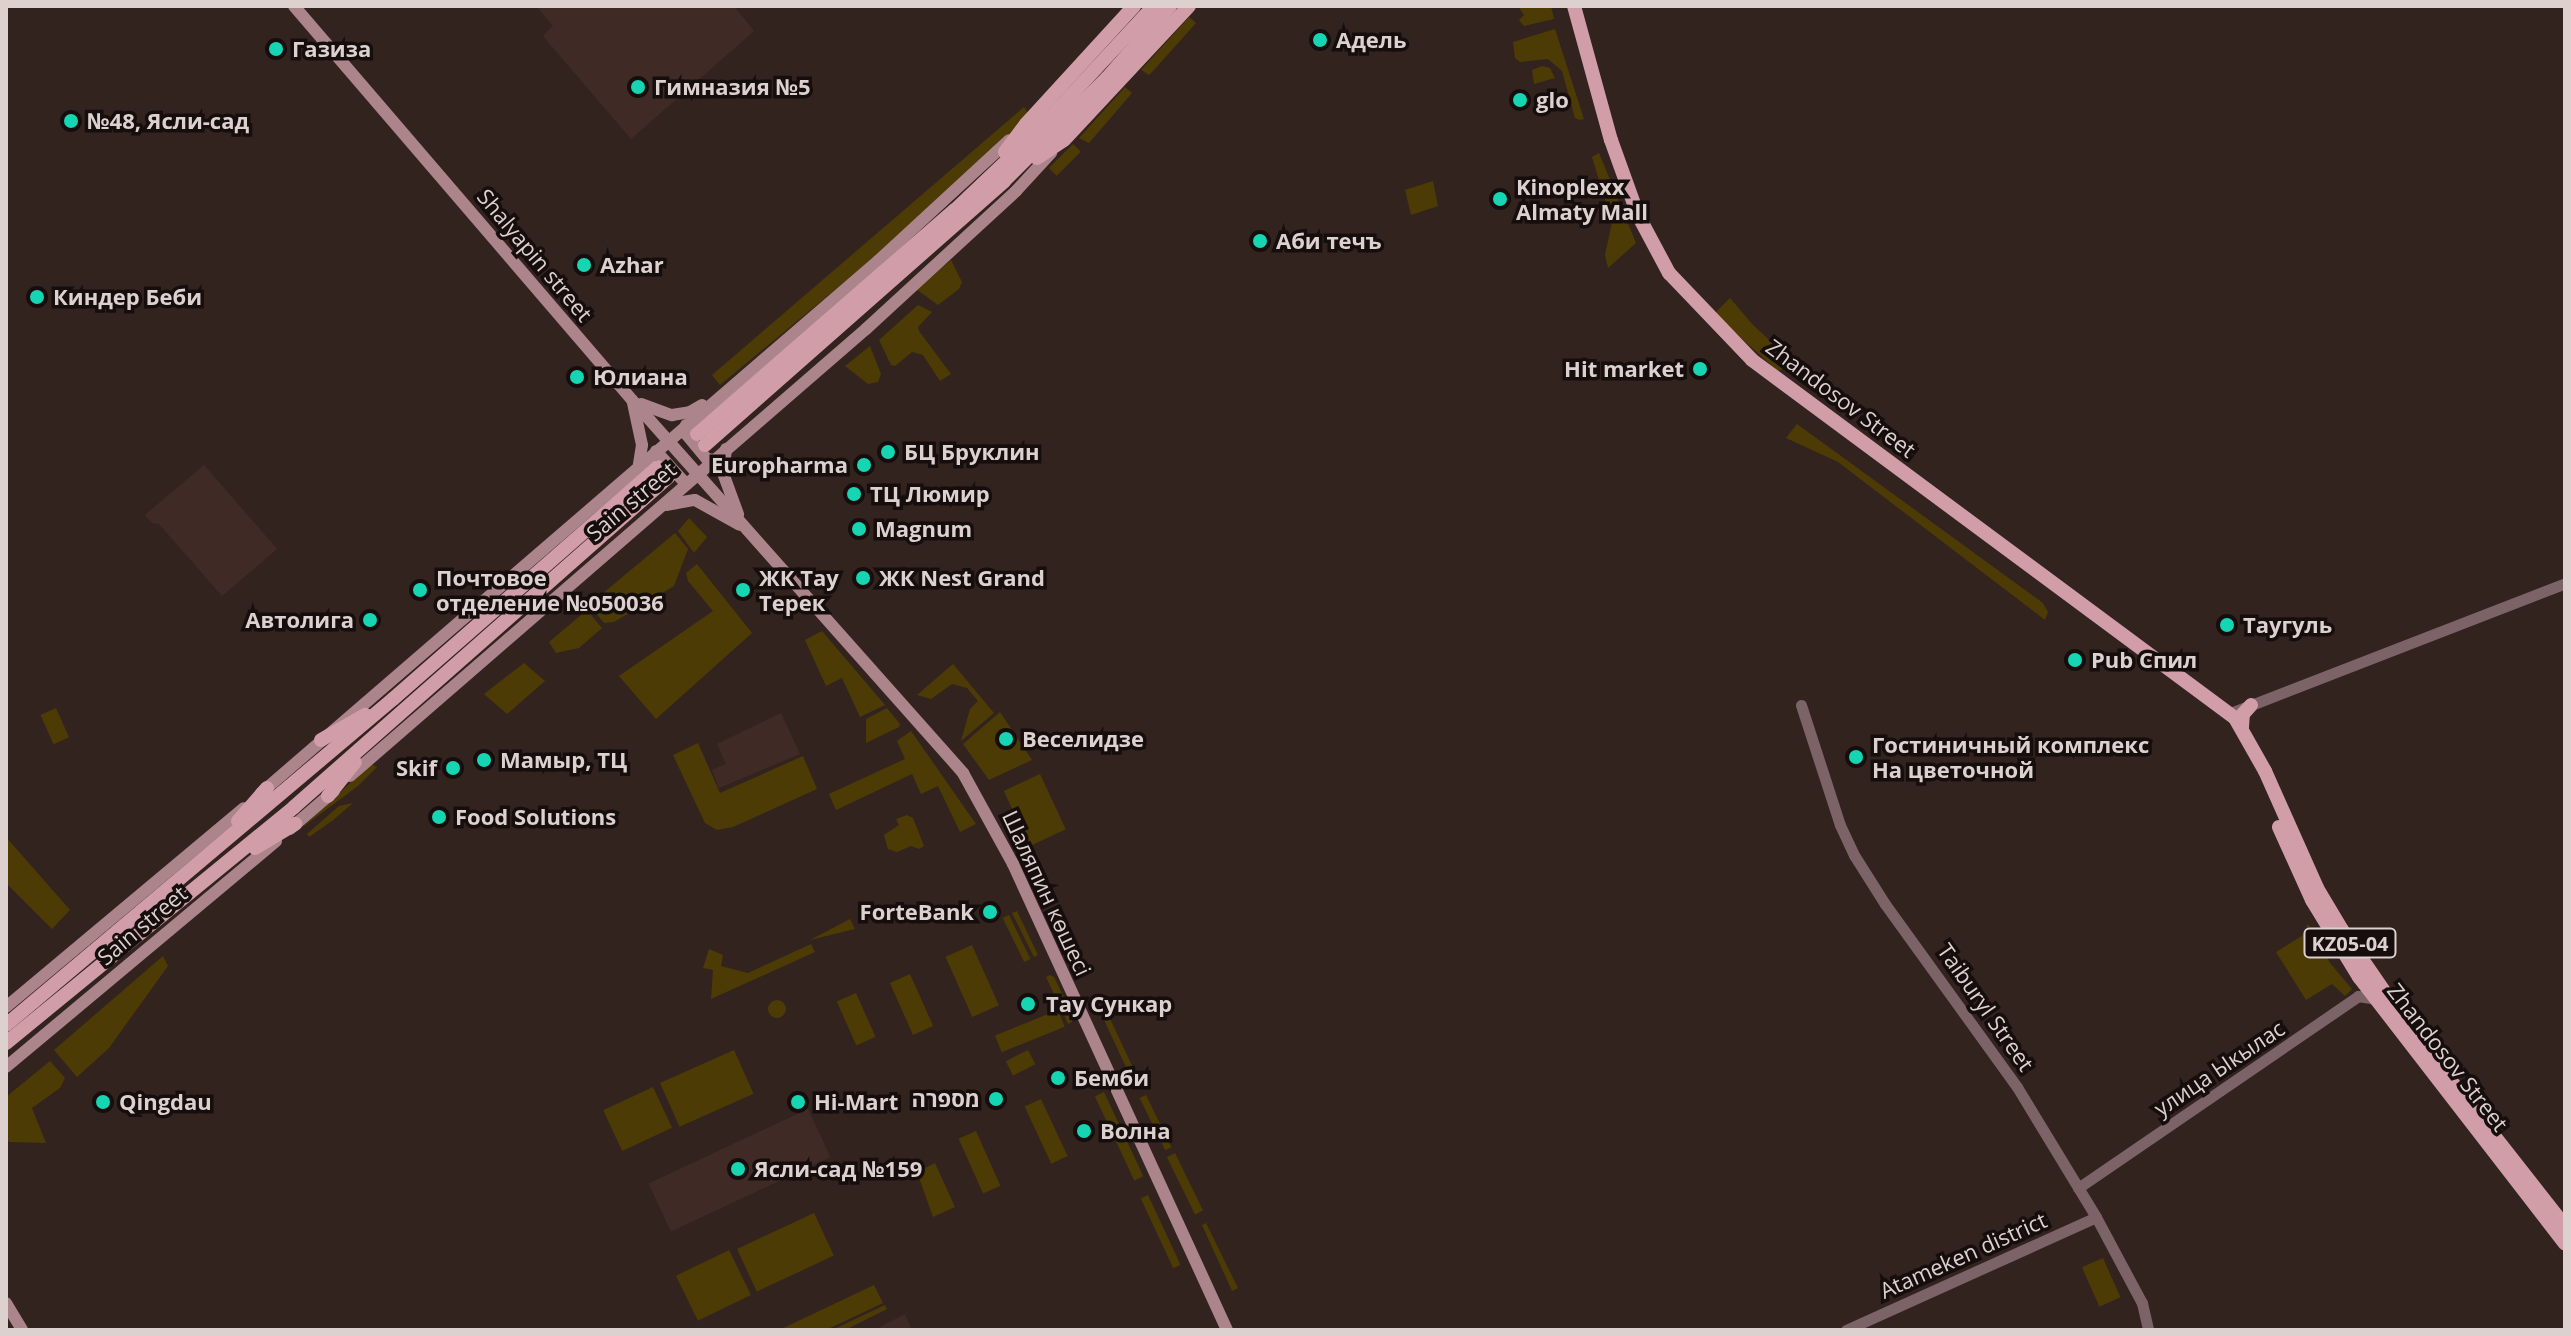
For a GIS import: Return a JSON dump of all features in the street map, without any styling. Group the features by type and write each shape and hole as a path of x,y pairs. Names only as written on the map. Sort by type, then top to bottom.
{"main road":[{"name":"Sain street","path":"696,435 722,393 878,261 1026,124 1134,6"},
{"name":"Sain street","path":"6,1067 328,796 652,511 866,329 1016,191 1189,6"},
{"name":"Zhandosov Street","path":"1574,6 1605,125 1638,215 1669,273 1764,369 2242,727 2317,888 2380,997 2565,1226"},
{"name":"Shalyapin street","path":"295,7 745,528"},
{"name":"Sain street","path":"696,435 1034,135 1159,8"},
{"name":"Sain street","path":"6,1007 267,788 656,451 669,441 696,435 816,351 1004,181 1107,78 1159,8"},
{"path":"1117,26 1159,8"},
{"path":"1132,67 1159,8"},
{"path":"987,178 1026,124"},
{"path":"1004,181 1064,140"},
{"path":"632,400 665,414 682,414 722,393"},
{"path":"632,400 642,445 639,465"},
{"path":"696,435 686,434 707,459 714,460"},
{"path":"726,449 722,467 724,482 745,528"},
{"path":"656,451 686,484"},
{"name":"Sain street","path":"6,1025 663,472 380,730 214,873 6,1043"},
{"path":"652,511 675,501 695,500 745,528"},
{"name":"Шаляпин көшесі","path":"745,528 947,751 976,791 1227,1330"},
{"path":"321,740 393,699"},
{"path":"2242,727 2243,714 2251,705"},
{"name":"Zhandosov Street","path":"2228,714 2312,900 2380,997 2565,1244"},
{"path":"328,796 380,730"},
{"path":"206,858 267,788"},
{"path":"214,873 295,824"},
{"path":"6,1303 22,1330"}],"street":[{"path":"2228,714 2565,583"},
{"name":"Taiburyl Street","path":"1801,705 1840,825 1868,879 2017,1087 2096,1217 2142,1303 2148,1330"},
{"name":"улица Ыкылас","path":"2078,1188 2358,996 2380,997"},
{"name":"Atameken district","path":"1846,1330 2096,1217"}],"shaded area":[{"name":"Гимназия №5","path":"536,6 734,6 754,31 631,139 543,36 553,26"},
{"path":"1518,6 1551,6 1554,19 1524,26 1519,20 1524,15"},
{"path":"1189,17 1196,23 1154,70 1149,75 1141,70"},
{"path":"1555,29 1584,119 1575,118 1562,71 1548,59 1520,62 1515,58 1513,42"},
{"path":"1542,66 1550,68 1555,78 1534,84 1532,70"},
{"path":"1125,87 1132,93 1089,143 1079,138"},
{"path":"1024,107 1030,116 900,236 720,385 712,375"},
{"path":"1073,144 1081,152 1057,176 1049,168"},
{"path":"1599,153 1636,243 1608,268 1605,255 1612,222 1592,157"},
{"path":"1433,181 1438,206 1411,215 1405,190"},
{"path":"951,260 962,282 959,289 938,305 916,289"},
{"path":"1730,298 1753,325 1795,364 1778,371 1714,314"},
{"path":"918,305 932,312 918,327 919,331 951,374 940,381 923,355 912,352 895,366 891,365 879,340"},
{"path":"870,346 881,374 878,382 868,384 845,366"},
{"path":"1797,424 2043,603 2048,612 2045,620 1838,462 1786,438"},
{"path":"204,465 277,549 222,596 159,524 152,523 145,515"},
{"path":"689,518 707,537 694,553 678,531"},
{"path":"675,533 688,549 674,586 614,622 604,623 589,605"},
{"path":"697,564 752,633 656,719 619,676 713,611 688,581 686,573"},
{"path":"587,610 602,628 579,648 556,653 549,642"},
{"path":"822,631 885,705 860,717 842,678 826,686 805,640"},
{"path":"524,663 545,681 507,714 484,694"},
{"path":"953,664 994,713 961,741 970,709 978,701 967,688 952,684 931,699 917,695"},
{"path":"56,708 69,737 53,744 40,715"},
{"path":"887,708 900,724 899,727 866,743 866,719"},
{"path":"1000,712 1032,760 989,780 963,744"},
{"path":"781,713 800,754 719,788 712,770 726,764 717,744"},
{"path":"911,731 976,824 960,832 938,786 921,794 912,774 836,810 829,794 905,759 897,741"},
{"path":"698,743 720,793 803,756 817,789 733,827 717,830 705,823 673,755"},
{"path":"371,764 377,767 358,786 300,829"},
{"path":"1040,774 1066,829 1030,846 1004,791"},
{"path":"353,803 309,837 307,834 339,806"},
{"path":"907,815 913,818 924,846 919,849 911,846 897,852 888,849 884,835 899,825 896,819"},
{"path":"6,837 70,910 52,929 6,883"},
{"path":"1017,911 1038,955 1034,957 1012,913"},
{"path":"1009,915 1030,959 1024,962 1003,918"},
{"path":"850,919 855,929 810,940"},
{"path":"2308,924 2330,963 2352,989 2345,996 2332,984 2306,1000 2276,952 2302,936"},
{"path":"811,944 815,952 711,999 713,970 703,968 709,949 723,955 721,966 748,973"},
{"path":"972,945 999,1005 972,1017 946,957"},
{"path":"163,956 168,966 109,1048 77,1077 54,1050"},
{"path":"910,974 933,1026 913,1035 890,983"},
{"path":"1046,977 1054,977 1071,1012 1072,1022 1068,1024"},
{"path":"856,993 876,1037 856,1045 837,1002"},
{"path":"773,1000 781,1000 786,1009 784,1016 773,1018 768,1013 768,1005"},
{"path":"1058,1010 1065,1027 1002,1052 995,1035"},
{"path":"1106,1010 1141,1084 1135,1087 1101,1013"},
{"path":"734,1050 754,1094 680,1127 660,1083"},
{"path":"1028,1050 1035,1064 1013,1076 1006,1061"},
{"path":"50,1061 65,1078 60,1088 32,1108 46,1143 9,1142 6,1136 6,1097"},
{"path":"653,1087 672,1128 622,1151 603,1110"},
{"path":"1104,1092 1143,1176 1134,1181 1095,1096"},
{"path":"1146,1095 1171,1147 1165,1150 1140,1098"},
{"path":"1041,1099 1068,1156 1051,1164 1025,1107"},
{"name":"Ясли-сад №159","path":"808,1109 830,1157 671,1231 648,1183"},
{"path":"976,1131 1000,1186 983,1194 959,1139"},
{"path":"1175,1153 1203,1211 1195,1214 1167,1157"},
{"path":"935,1163 955,1207 933,1217 917,1172"},
{"path":"1148,1195 1181,1265 1173,1268 1141,1198"},
{"path":"814,1213 834,1256 757,1292 737,1249"},
{"path":"1206,1223 1238,1288 1232,1291 1202,1225"},
{"path":"729,1250 751,1295 698,1321 676,1276"},
{"path":"2103,1258 2120,1297 2099,1307 2082,1267"},
{"path":"874,1285 883,1303 826,1330 779,1330"},
{"path":"885,1305 887,1309 845,1330 832,1330"},
{"path":"905,1314 912,1330 874,1330"}],"place":[{"name":"Адель","path":"1320,40"},
{"name":"Газиза","path":"276,49"},
{"name":"Гимназия №5","path":"638,87"},
{"name":"glo","path":"1520,100"},
{"name":"№48, Ясли-сад","path":"71,121"},
{"name":"Kinoplexx Almaty Mall","path":"1500,199"},
{"name":"Аби течъ","path":"1260,241"},
{"name":"Azhar","path":"584,265"},
{"name":"Киндер Беби","path":"37,297"},
{"name":"Hit market","path":"1700,369"},
{"name":"Юлиана","path":"577,377"},
{"name":"БЦ Бруклин","path":"888,452"},
{"name":"Europharma","path":"864,465"},
{"name":"ТЦ Люмир","path":"854,494"},
{"name":"Magnum","path":"859,529"},
{"name":"ЖК Nest Grand","path":"863,578"},
{"name":"Почтовое отделение №050036","path":"420,590"},
{"name":"ЖК Тау Терек","path":"743,590"},
{"name":"Автолига","path":"370,620"},
{"name":"Таугуль","path":"2227,625"},
{"name":"Pub Спил","path":"2075,660"},
{"name":"Веселидзе","path":"1006,739"},
{"name":"Гостиничный комплекс На цветочной","path":"1856,757"},
{"name":"Мамыр, ТЦ","path":"484,760"},
{"name":"Skif","path":"453,768"},
{"name":"Food Solutions","path":"439,817"},
{"name":"ForteBank","path":"990,912"},
{"name":"Тау Сункар","path":"1028,1004"},
{"name":"Бемби","path":"1058,1078"},
{"name":"מספרה","path":"996,1099"},
{"name":"Qingdau","path":"103,1102"},
{"name":"Hi-Mart","path":"798,1102"},
{"name":"Волна","path":"1084,1131"},
{"name":"Ясли-сад №159","path":"738,1169"}]}
